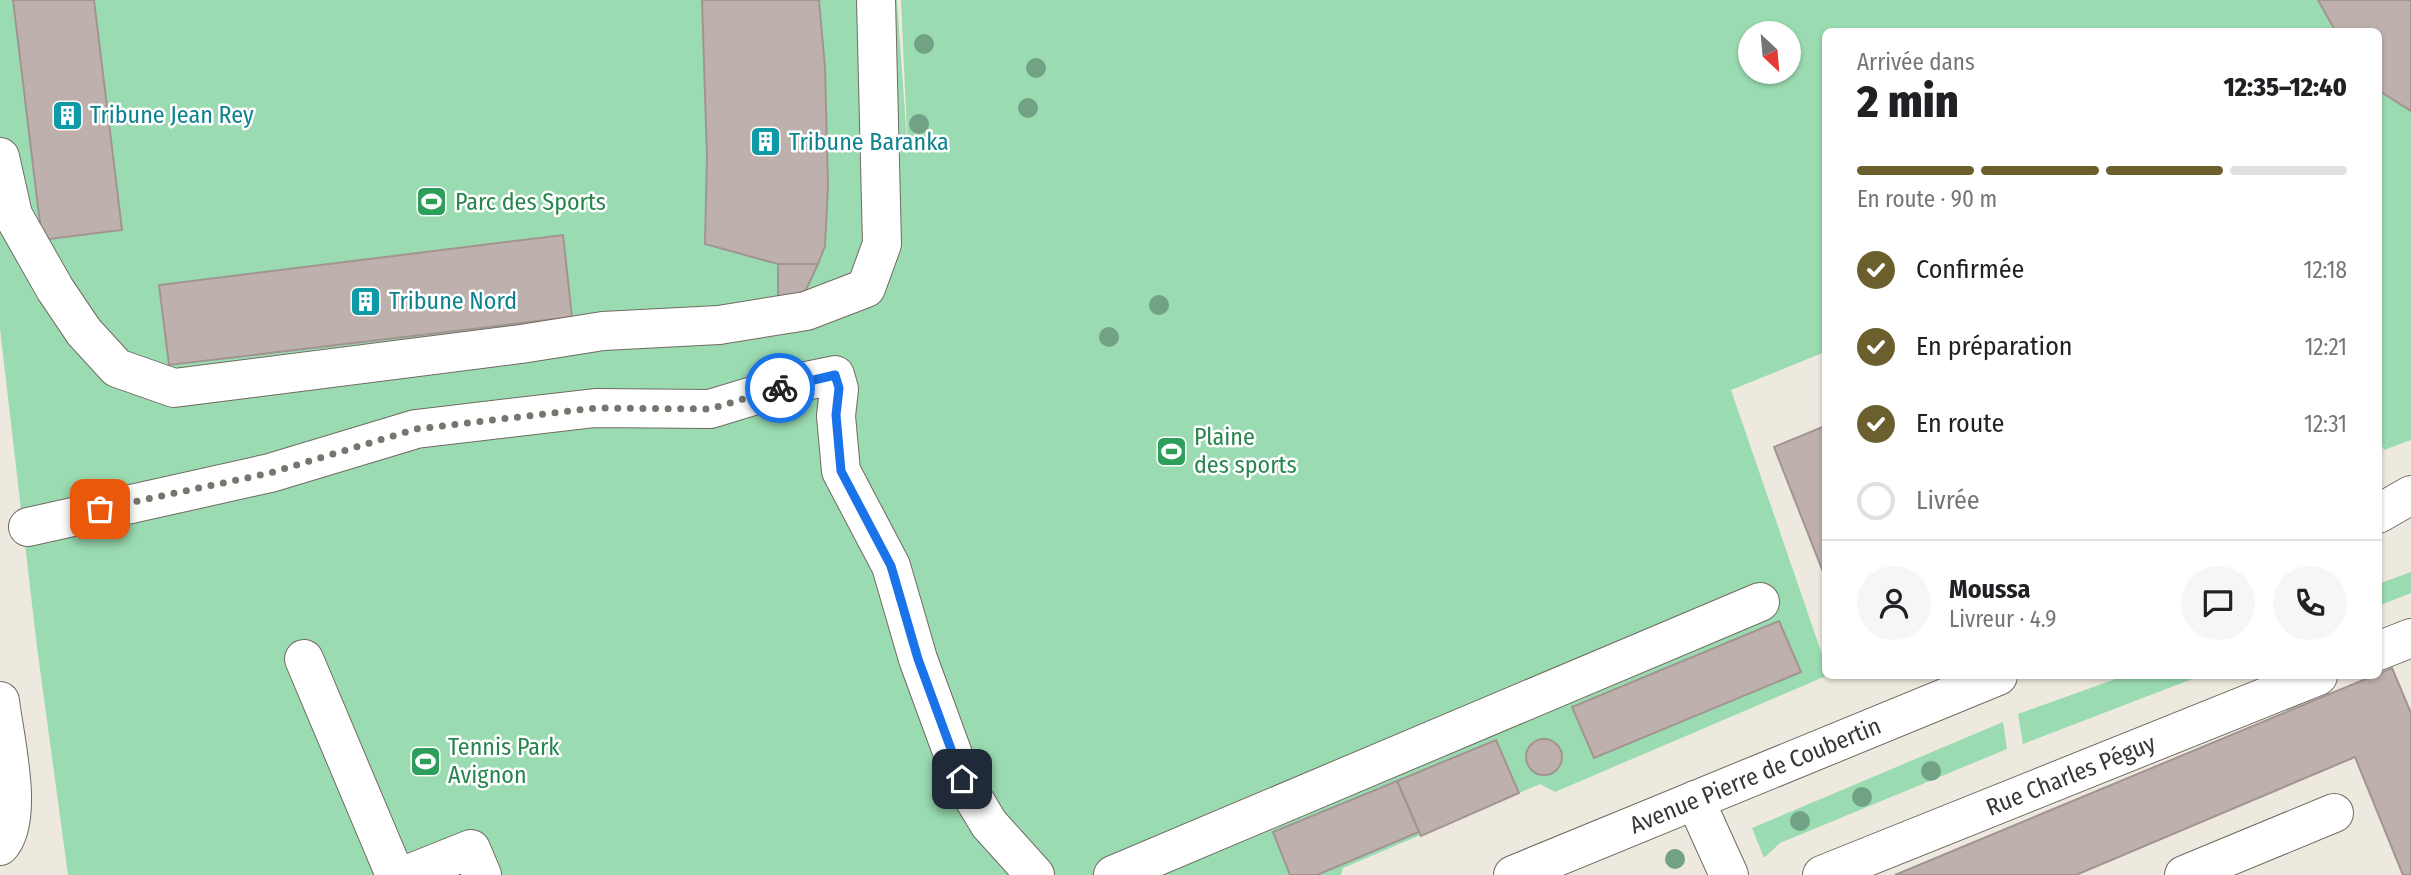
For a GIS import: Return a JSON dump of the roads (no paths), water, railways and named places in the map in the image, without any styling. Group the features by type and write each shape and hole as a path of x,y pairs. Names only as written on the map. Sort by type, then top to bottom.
{"street":[{"path":"0,157 13,215 55,289 84,331 117,368 174,388 603,331 719,325 806,311 866,288 882,244 876,0"},
{"path":"27,527 270,473 416,429 596,408 710,409 796,383 835,375 839,388 836,415 841,471 891,566 918,659 962,779 989,824 1035,875"},
{"path":"2382,512 2411,495"},
{"path":"2382,525 2411,521"},
{"path":"1113,875 1760,602"},
{"path":"2382,649 2411,638"},
{"path":"304,659 395,875"},
{"name":"Avenue Pierre de Coubertin","path":"1513,875 1695,800 1924,690 1982,679"},
{"name":"Rue Charles Péguy","path":"1822,875 2311,679"},
{"path":"0,701 13,812 6,839 0,846"},
{"path":"1695,800 1729,875"},
{"path":"2184,875 2334,813"},
{"path":"406,875 471,849 482,875"}],"place":[{"name":"Tribune Jean Rey","path":"67,115"},
{"name":"Tribune Baranka","path":"766,142"},
{"name":"Parc des Sports","path":"432,202"},
{"name":"Tribune Nord","path":"366,301"},
{"name":"Plaine des sports","path":"1171,451"},
{"name":"Tennis Park Avignon","path":"425,761"}]}
